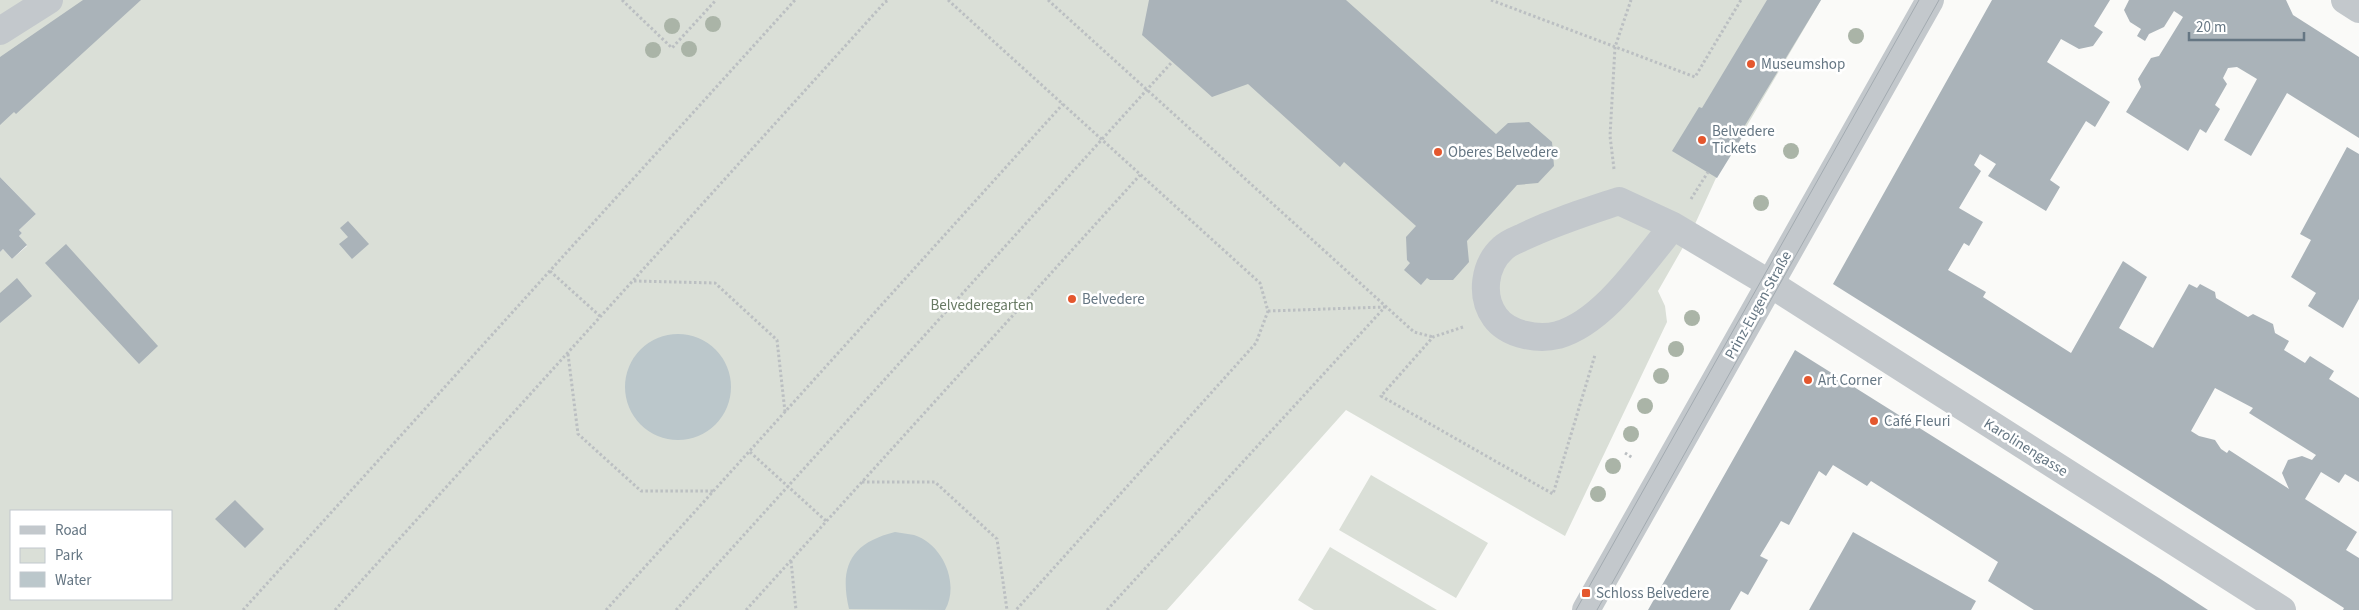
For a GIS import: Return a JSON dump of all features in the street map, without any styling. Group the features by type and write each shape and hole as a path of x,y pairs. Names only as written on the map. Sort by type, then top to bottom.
{"street":[{"name":"Prinz-Eugen-Straße","path":"1586,610 1930,0"},
{"path":"2344,0 2359,9"},
{"path":"0,31 40,2"},
{"name":"Karolinengasse","path":"1673,226 1613,298 1585,322 1557,335 1527,336 1510,329 1495,317 1484,291 1490,264 1503,247 1553,222 1619,201 1673,226 1770,284 2282,610"}],"path":[{"path":"622,0 672,48 716,0"},
{"path":"243,610 795,0"},
{"path":"335,610 889,0"},
{"path":"948,0 1260,283 1268,311 1256,343 1016,610"},
{"path":"1048,0 1385,307 1414,332 1433,337 1381,396 1553,494 1596,354"},
{"path":"1491,0 1695,77 1741,0"},
{"path":"1610,146 1615,47 1631,0"},
{"path":"676,610 1172,62"},
{"path":"606,610 1063,104"},
{"path":"746,610 1140,174"},
{"path":"550,271 601,317"},
{"path":"634,281 715,283 777,340 785,412"},
{"path":"1268,311 1385,307"},
{"path":"1107,610 1385,307"},
{"path":"567,354 578,434 641,491 714,491"},
{"path":"750,452 826,521"},
{"path":"862,482 935,482 997,539 1007,610"},
{"path":"791,560 796,610"}],"green space":[{"name":"Belvederegarten","path":"0,0 1821,0 1716,178 1690,235 1658,291 1665,306 1667,322 1565,536 1346,410 1167,610 0,610 0,252 3,249 12,259 27,246 19,236 22,233 19,230 36,214 0,177"},
{"path":"1371,475 1488,543 1456,598 1339,530"},
{"path":"1330,547 1437,610 1314,610 1298,600"}],"water":[{"path":"678,334 698,338 715,350 727,367 731,387 727,407 715,424 698,436 678,440 658,436 641,424 629,407 625,387 629,367 641,350 658,338"},
{"path":"895,532 914,535 924,540 941,556 946,566 951,589 945,610 849,609 846,580 852,558 858,550 868,543"}],"building":[{"path":"83,0 141,0 16,114 14,112 0,125 0,57"},
{"name":"Oberes Belvedere","path":"1149,0 1346,0 1496,134 1508,123 1529,122 1552,142 1554,166 1538,183 1517,185 1467,241 1469,262 1453,280 1430,280 1427,278 1421,285 1404,270 1410,263 1407,260 1406,237 1416,226 1344,162 1340,167 1248,84 1212,97 1142,35"},
{"path":"1767,0 1821,0 1741,132 1744,134 1717,178 1672,151 1699,107 1702,108"},
{"path":"1992,0 2110,0 2094,26 2103,32 2093,46 2079,49 2061,39 2047,62 2110,102 2095,127 2086,121 2050,180 2060,187 2046,211 1988,176 1996,164 1980,154 1974,165 1981,171 1959,208 1983,222 1969,246 1964,243 1948,270 1986,292 1983,297 2071,353 2123,261 2147,277 2119,328 2153,348 2189,284 2197,288 2200,284 2215,292 2216,298 2248,317 2253,314 2273,324 2275,333 2289,341 2284,350 2305,363 2310,356 2334,371 2329,379 2359,398 2359,482 2345,474 2339,483 2321,472 2305,499 2357,532 2346,550 2359,558 2359,610 2343,610 2344,608 1833,284","holes":["2215,388 2253,408 2249,413 2316,455 2312,460 2302,456 2288,460 2282,473 2289,489 2229,450 2227,453 2221,449 2215,440 2199,436 2191,431"]},
{"path":"2129,0 2286,0 2293,15 2359,57 2359,138 2287,93 2251,156 2224,140 2257,79 2237,67 2228,68 2223,78 2227,84 2215,105 2220,109 2206,133 2200,129 2188,151 2126,112 2141,87 2138,79 2151,58 2159,56 2183,17 2174,11 2164,27 2149,34 2145,41 2137,36 2141,29 2130,22 2124,10"},
{"path":"2347,147 2359,154 2359,299 2343,328 2308,306 2316,293 2291,277 2311,240 2300,234"},
{"path":"0,177 36,214 19,230 22,233 19,236 27,245 12,259 3,249 0,252"},
{"path":"348,221 369,244 352,259 339,244 348,237 340,228"},
{"path":"66,244 158,346 139,364 45,263"},
{"path":"17,278 32,296 0,323 0,293"},
{"path":"1795,350 2208,610 2034,610 1988,581 1998,562 1871,481 1867,486 1833,465 1826,476 1819,471 1789,525 1781,521 1760,556 1768,560 1748,595 1741,591 1730,610 1648,610"},
{"path":"235,500 264,529 245,548 215,519"},
{"path":"1853,532 1976,601 1971,610 1809,610"}],"tram line":[{"path":"1576,610 1919,0"},
{"path":"1597,610 1939,0"}],"place":[{"name":"Museumshop","path":"1751,64"},
{"name":"Belvedere Tickets","path":"1702,140"},
{"name":"Oberes Belvedere","path":"1438,152"},
{"name":"Belvedere","path":"1072,299"},
{"name":"Art Corner","path":"1808,380"},
{"name":"Café Fleuri","path":"1874,421"},
{"name":"Schloss Belvedere","path":"1586,593"}]}
